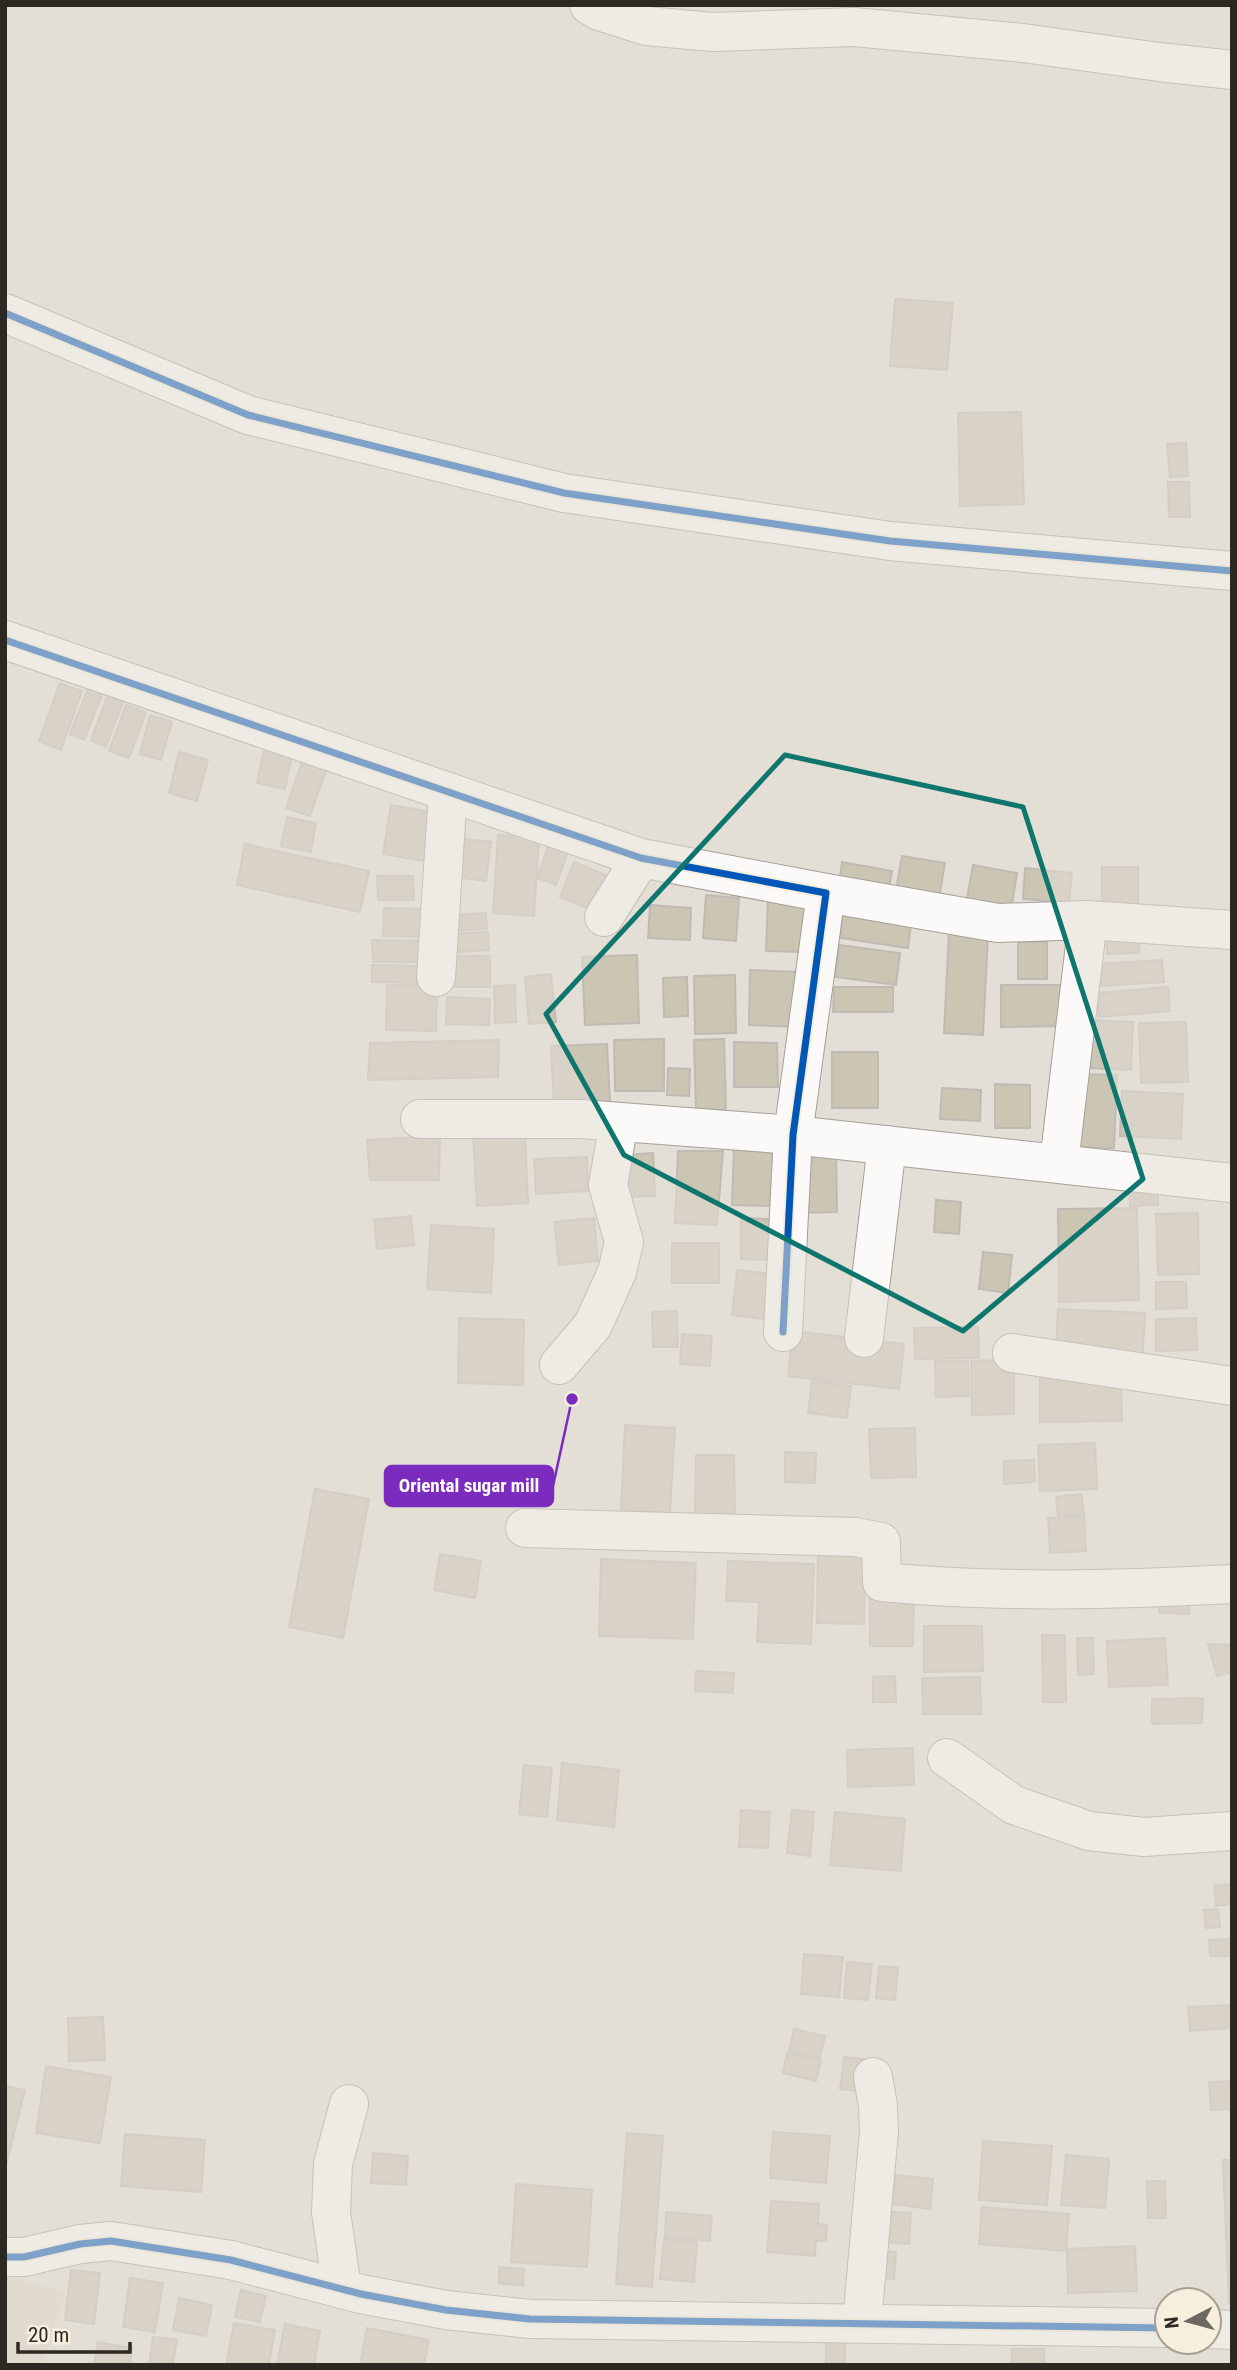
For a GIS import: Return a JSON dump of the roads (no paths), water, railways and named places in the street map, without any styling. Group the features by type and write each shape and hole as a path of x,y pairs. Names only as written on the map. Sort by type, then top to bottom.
{"street":[{"path":"589,5 599,11 646,26 713,32 854,27 1023,43 1232,70"},
{"path":"5,313 248,415 564,493 890,541 1232,571"},
{"path":"5,640 641,858 998,923 1088,920 1232,930"},
{"path":"436,977 448,792"},
{"path":"604,917 641,858"},
{"path":"783,1332 793,1135 826,893"},
{"path":"1059,1164 1088,920"},
{"path":"420,1119 581,1119 793,1135 1232,1183"},
{"path":"559,1366 593,1325 617,1272 624,1242 608,1185 619,1122"},
{"path":"864,1338 887,1145"},
{"path":"1012,1353 1232,1386"},
{"path":"525,1528 856,1537 881,1542 882,1581 941,1588 1136,1589 1232,1584"},
{"path":"947,1758 1014,1805 1089,1831 1144,1837 1232,1831"},
{"path":"862,2323 879,2131 873,2077"},
{"path":"342,2289 331,2211 333,2164 349,2104"},
{"path":"5,2257 24,2257 80,2244 111,2241 231,2260 342,2289 446,2311 530,2319 1153,2328"}],"place":[{"name":"Oriental sugar mill","path":"572,1399"}]}
